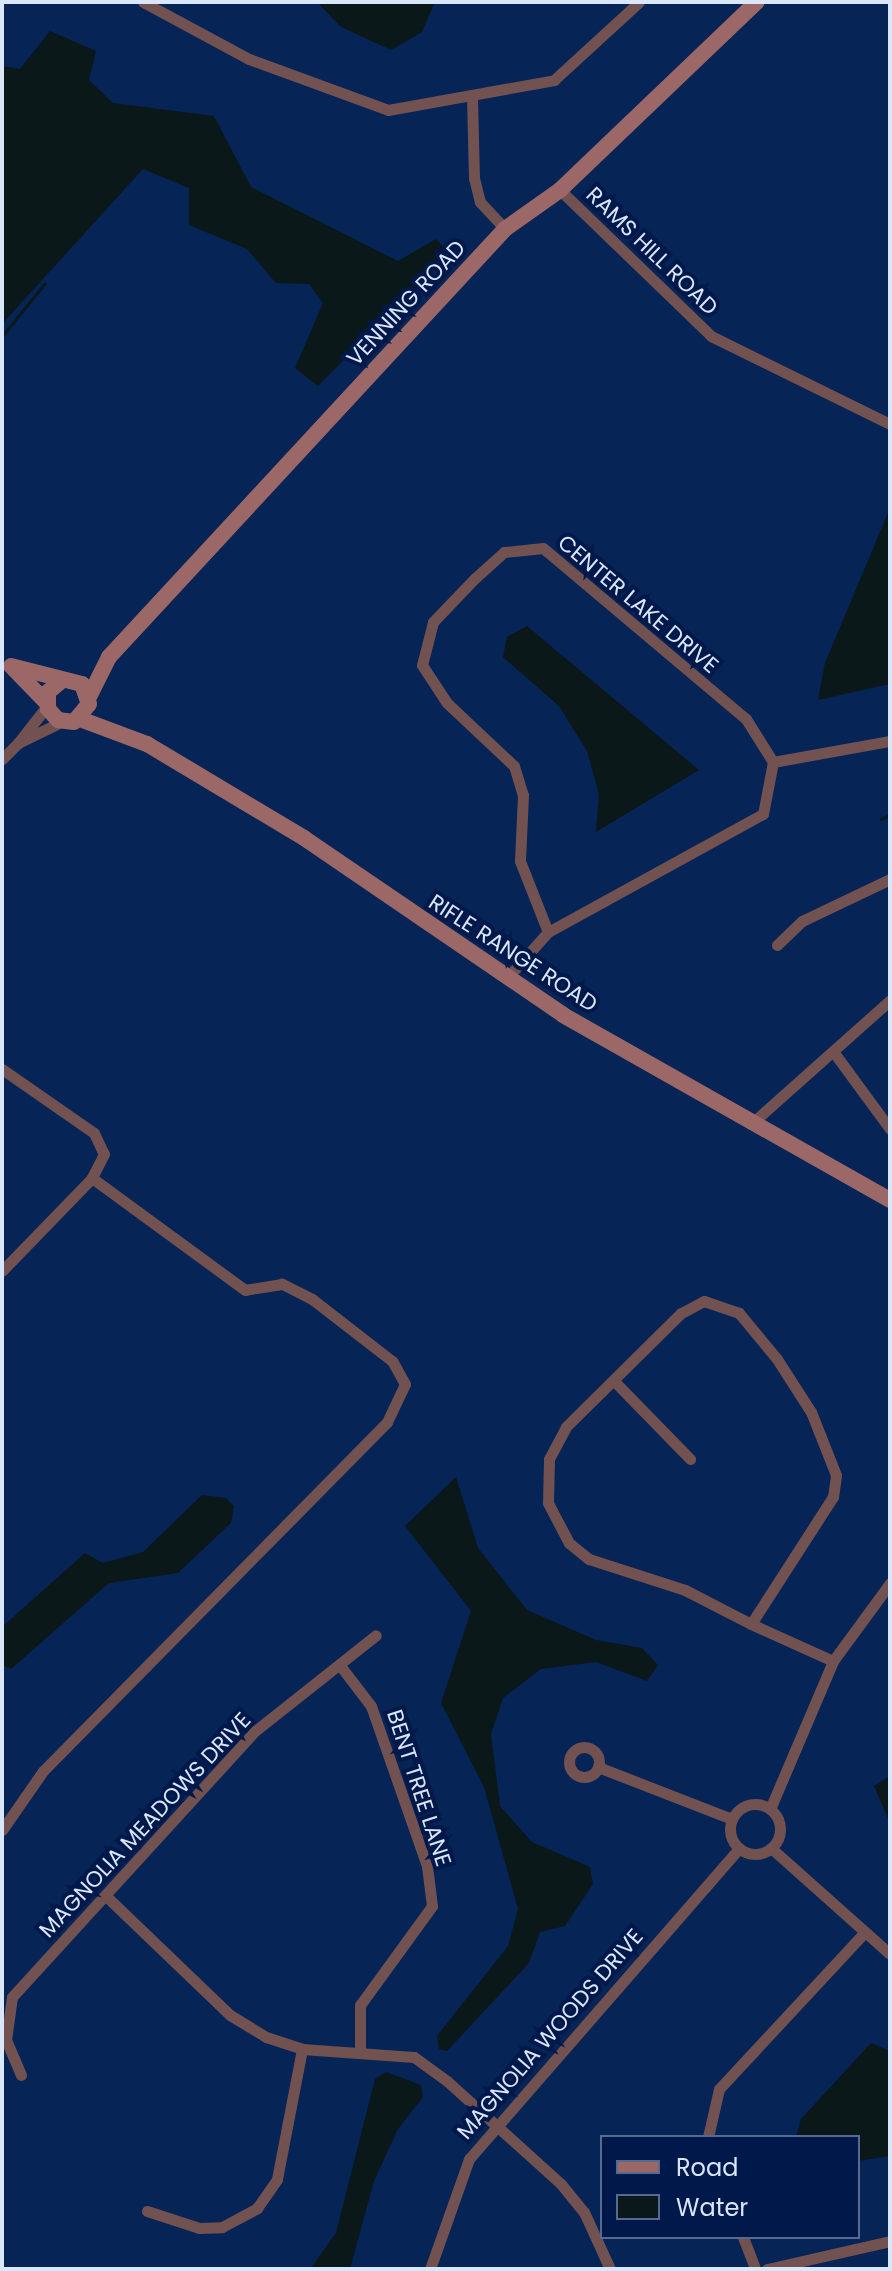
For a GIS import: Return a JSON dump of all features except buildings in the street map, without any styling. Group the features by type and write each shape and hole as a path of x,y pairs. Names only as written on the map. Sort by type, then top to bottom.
{"main road":[{"name":"VENNING ROAD","path":"80,719 109,657 505,229 560,190 757,2"},
{"name":"VENNING ROAD","path":"64,680 109,657"},
{"path":"7,664 64,680 47,704"},
{"path":"7,664 61,722 80,719"},
{"name":"RIFLE RANGE ROAD","path":"64,680 89,699 119,729 304,838 507,978 751,1124 890,1200"},
{"name":"RIFLE RANGE ROAD","path":"80,719 119,729"}],"street":[{"path":"143,2 249,59 388,110 554,80 639,2"},
{"path":"472,97 474,178 480,202 505,229"},
{"name":"RAMS HILL ROAD","path":"560,190 711,336 890,424"},
{"name":"CENTER LAKE DRIVE","path":"548,932 520,861 523,795 514,766 447,703 422,665 433,622 504,552 543,548 746,719 773,762"},
{"path":"2,759 47,704"},
{"path":"18,743 61,722"},
{"path":"507,978 548,932 763,814 773,762 890,741"},
{"path":"777,945 802,921 890,879"},
{"path":"751,1124 835,1054 890,1000"},
{"path":"835,1054 890,1129"},
{"path":"2,1069 99,1138 103,1160 92,1178 2,1271"},
{"path":"2,1830 43,1771 387,1422 405,1384 392,1361 312,1299 282,1284 245,1290 92,1178"},
{"path":"751,1624 833,1497 833,1458 811,1412 777,1359 724,1304 692,1305 566,1427 549,1459 556,1525 589,1559 685,1590 751,1624 833,1661"},
{"path":"614,1381 690,1459"},
{"path":"770,1809 833,1661 890,1583"},
{"name":"MAGNOLIA MEADOWS DRIVE","path":"21,2075 6,2040 12,1997 108,1898 255,1731 342,1668 376,1635"},
{"name":"BENT TREE LANE","path":"342,1668 371,1706 427,1866 432,1906 360,2005 360,2051"},
{"path":"598,1767 732,1819"},
{"path":"732,1819 746,1806 770,1809"},
{"path":"732,1819 739,1848 755,1854 771,1848 780,1826 770,1809"},
{"name":"MAGNOLIA WOODS DRIVE","path":"430,2269 452,2192 495,2124 739,1848"},
{"path":"771,1848 890,1954"},
{"path":"108,1898 230,2015 302,2049 414,2057 495,2124 584,2212 610,2269"},
{"path":"708,2135 719,2089 864,1933"},
{"path":"147,2211 199,2228 222,2227 257,2208 277,2179 302,2049"},
{"path":"744,2239 755,2269"},
{"path":"767,2269 890,2241"}],"water":[{"path":"317,2 435,2 422,32 391,50 341,27"},
{"path":"50,31 96,51 89,80 113,103 214,116 251,187 398,261 436,239 450,254 318,386 295,368 323,303 309,284 276,283 247,249 189,225 189,188 143,169 2,324 2,66 20,69"},
{"path":"890,508 890,684 818,700 825,663"},
{"path":"527,626 699,770 596,832 599,794 587,751 559,706 503,657 507,637"},
{"path":"456,1477 478,1548 527,1610 596,1640 642,1648 658,1665 647,1681 596,1662 541,1669 503,1698 491,1734 500,1806 532,1842 590,1867 593,1884 565,1926 540,1932 529,1963 447,2051 439,2049 437,2036 508,1946 518,1909 484,1787 441,1703 471,1611 405,1526"},
{"path":"202,1495 226,1498 234,1506 231,1523 178,1573 109,1583 11,1669 2,1665 2,1627 85,1553 103,1563 143,1552"},
{"path":"890,1776 890,1823 874,1786"},
{"path":"871,2043 890,2051 890,2156 860,2161 860,2135 797,2135 801,2119"},
{"path":"386,2072 421,2085 423,2097 398,2129 374,2181 350,2269 310,2269 336,2233 375,2079"}],"waterway":[{"path":"2,336 45,283"},
{"path":"881,819 890,815"}]}
